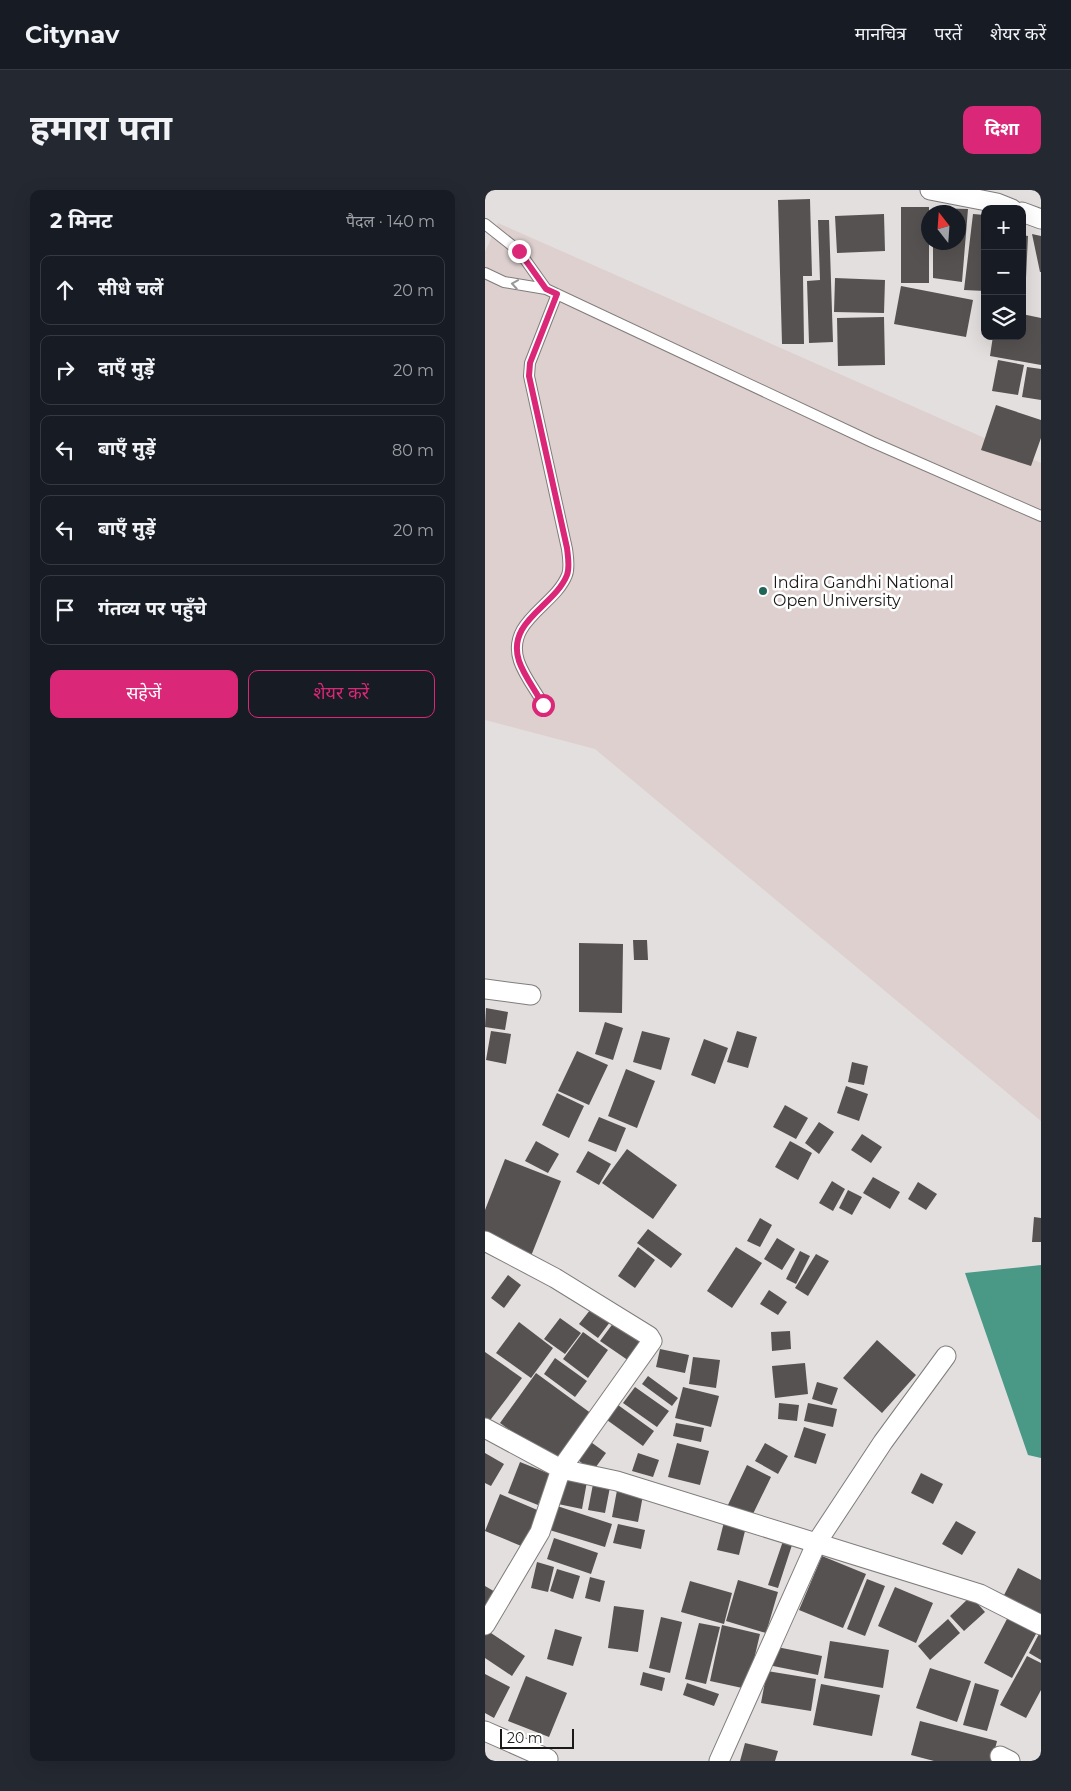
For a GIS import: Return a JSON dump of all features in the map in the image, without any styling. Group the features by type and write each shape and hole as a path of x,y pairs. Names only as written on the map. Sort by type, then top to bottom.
{"street":[{"path":"931,190 1001,201"},
{"path":"1026,213 1041,219"},
{"path":"485,989 531,996"},
{"path":"485,1241 555,1278 651,1338 652,1341 561,1469 540,1532 485,1626"},
{"path":"719,1761 817,1542 883,1442 946,1356"},
{"path":"485,1428 561,1469 617,1481 979,1594 1041,1625"},
{"path":"485,1731 549,1759"}],"lane":[{"path":"485,224 519,251 546,289"},
{"path":"485,273 504,282 546,289 872,442 1041,516"},
{"path":"543,705 519,662 517,647 521,630 535,611 561,586 568,574 567,548 529,376 530,363 557,294"}],"shaded area":[{"name":"Indira Gandhi National Open University","path":"498,223 1041,463 1041,1121 595,749 485,720 485,252"},
{"path":"1041,1265 1041,1458 1028,1455 965,1273"}],"building":[{"path":"810,199 812,276 803,276 804,344 782,344 778,200"},
{"path":"901,207 921,207 921,250 929,250 929,283 901,283"},
{"path":"966,209 968,209 966,233"},
{"path":"884,214 885,251 837,253 835,216"},
{"path":"973,214 981,215 981,291 964,290"},
{"path":"818,220 829,220 833,342 809,343 807,281 820,280"},
{"path":"1032,234 1041,236 1041,272 1040,272"},
{"path":"1026,236 1028,236 1026,278"},
{"path":"933,250 965,250 962,282 933,278"},
{"path":"835,278 885,280 884,313 834,312"},
{"path":"901,286 973,300 966,337 894,324"},
{"path":"1026,315 1041,318 1041,365 990,356 992,340 1026,340"},
{"path":"884,317 885,365 838,366 837,318"},
{"path":"998,360 1024,365 1018,395 992,391"},
{"path":"1027,367 1041,369 1041,400 1022,397"},
{"path":"996,405 1041,420 1041,438 1031,466 981,450"},
{"path":"633,940 647,940 648,960 634,960"},
{"path":"579,943 623,944 622,1013 579,1012"},
{"path":"486,1008 508,1012 505,1030 485,1027"},
{"path":"605,1022 623,1028 613,1060 595,1054"},
{"path":"491,1031 511,1034 506,1064 486,1060"},
{"path":"642,1031 670,1038 661,1070 633,1062"},
{"path":"737,1031 757,1037 748,1068 727,1062"},
{"path":"704,1039 728,1048 715,1084 691,1075"},
{"path":"577,1051 608,1065 589,1105 558,1091"},
{"path":"852,1062 868,1066 864,1085 848,1082"},
{"path":"626,1069 655,1081 637,1128 608,1116"},
{"path":"846,1086 868,1094 859,1121 837,1113"},
{"path":"557,1093 584,1106 569,1138 542,1125"},
{"path":"785,1105 808,1118 796,1139 773,1127"},
{"path":"599,1117 626,1128 616,1152 588,1141"},
{"path":"819,1122 834,1132 819,1154 805,1143"},
{"path":"862,1134 882,1147 871,1163 851,1150"},
{"path":"536,1141 559,1154 548,1173 525,1161"},
{"path":"790,1141 812,1153 798,1180 775,1167"},
{"path":"627,1149 677,1185 653,1219 602,1183"},
{"path":"588,1151 611,1164 599,1185 576,1172"},
{"path":"505,1159 561,1181 531,1256 485,1238 485,1210"},
{"path":"873,1177 900,1192 890,1209 863,1193"},
{"path":"832,1181 845,1189 833,1211 819,1203"},
{"path":"918,1182 937,1194 926,1210 908,1199"},
{"path":"848,1190 862,1197 852,1215 839,1208"},
{"path":"1034,1217 1041,1218 1041,1242 1032,1242"},
{"path":"760,1218 772,1225 760,1247 747,1241"},
{"path":"648,1229 682,1254 671,1268 637,1243"},
{"path":"777,1238 795,1249 782,1270 764,1259"},
{"path":"638,1247 655,1260 635,1288 618,1276"},
{"path":"736,1247 762,1263 732,1308 707,1291"},
{"path":"800,1251 810,1256 796,1284 786,1279"},
{"path":"816,1254 829,1261 808,1296 795,1288"},
{"path":"508,1275 521,1285 504,1308 491,1298"},
{"path":"769,1290 787,1302 778,1315 760,1304"},
{"path":"594,1305 613,1318 598,1338 579,1324"},
{"path":"560,1318 581,1333 565,1354 544,1339"},
{"path":"617,1318 648,1342 632,1363 600,1341"},
{"path":"519,1322 553,1348 531,1378 496,1353"},
{"path":"790,1331 791,1349 772,1351 771,1332"},
{"path":"583,1332 608,1350 588,1378 563,1359"},
{"path":"877,1340 916,1375 882,1413 843,1378"},
{"path":"660,1349 689,1355 685,1373 656,1367"},
{"path":"485,1352 522,1378 488,1423 485,1421"},
{"path":"693,1357 720,1360 716,1388 689,1384"},
{"path":"555,1358 587,1381 575,1397 544,1374"},
{"path":"805,1363 808,1394 775,1398 772,1366"},
{"path":"536,1373 592,1414 556,1464 500,1423"},
{"path":"648,1376 678,1398 672,1406 642,1384"},
{"path":"817,1382 838,1388 832,1405 812,1399"},
{"path":"635,1387 669,1411 657,1427 623,1403"},
{"path":"683,1387 719,1396 711,1427 675,1418"},
{"path":"779,1403 799,1405 797,1421 778,1419"},
{"path":"808,1403 837,1409 833,1427 804,1421"},
{"path":"618,1405 654,1431 643,1446 607,1420"},
{"path":"676,1423 704,1428 701,1442 673,1436"},
{"path":"804,1427 826,1434 816,1464 794,1457"},
{"path":"588,1440 606,1453 593,1471 575,1458"},
{"path":"677,1443 709,1451 700,1485 668,1477"},
{"path":"765,1443 788,1456 778,1474 755,1461"},
{"path":"485,1453 504,1464 491,1486 485,1483"},
{"path":"638,1453 659,1460 653,1477 632,1471"},
{"path":"520,1462 550,1474 538,1505 508,1493"},
{"path":"747,1465 771,1477 751,1518 727,1507"},
{"path":"564,1471 588,1476 582,1509 558,1504"},
{"path":"921,1473 943,1484 933,1504 911,1493"},
{"path":"594,1479 611,1482 605,1513 588,1510"},
{"path":"618,1485 644,1490 638,1522 612,1517"},
{"path":"500,1494 542,1512 526,1548 485,1531"},
{"path":"551,1504 612,1524 605,1547 543,1528"},
{"path":"956,1521 976,1532 962,1555 942,1544"},
{"path":"724,1522 746,1527 739,1555 717,1550"},
{"path":"618,1524 645,1530 641,1549 613,1543"},
{"path":"554,1538 598,1553 591,1574 547,1559"},
{"path":"783,1541 792,1545 778,1588 768,1585"},
{"path":"822,1556 866,1574 843,1628 799,1610"},
{"path":"537,1562 554,1567 548,1592 531,1588"},
{"path":"1018,1568 1041,1580 1041,1616 1003,1597"},
{"path":"557,1569 580,1576 573,1599 550,1591"},
{"path":"590,1577 605,1581 600,1602 585,1598"},
{"path":"867,1579 885,1586 865,1636 847,1629"},
{"path":"738,1580 778,1592 766,1633 726,1621"},
{"path":"690,1581 732,1593 724,1624 681,1612"},
{"path":"485,1586 497,1593 485,1613"},
{"path":"895,1587 933,1603 916,1643 878,1626"},
{"path":"971,1596 985,1612 964,1631 950,1616"},
{"path":"614,1606 644,1610 638,1652 608,1648"},
{"path":"661,1617 682,1622 670,1673 649,1668"},
{"path":"1008,1617 1037,1632 1012,1678 984,1663"},
{"path":"948,1619 960,1633 930,1660 918,1646"},
{"path":"699,1623 720,1627 706,1684 685,1679"},
{"path":"722,1625 760,1634 747,1689 710,1681"},
{"path":"555,1629 582,1637 573,1666 547,1659"},
{"path":"1041,1630 1041,1660 1029,1653"},
{"path":"488,1631 525,1656 512,1676 485,1658 485,1635"},
{"path":"830,1641 889,1650 883,1688 824,1678"},
{"path":"772,1646 822,1656 818,1675 768,1665"},
{"path":"1027,1656 1041,1663 1041,1690 1026,1718 1000,1705"},
{"path":"930,1668 971,1681 957,1722 916,1708"},
{"path":"767,1671 816,1679 811,1711 761,1703"},
{"path":"643,1672 665,1678 662,1691 640,1685"},
{"path":"485,1674 510,1687 494,1718 485,1713"},
{"path":"526,1676 567,1693 549,1737 508,1721"},
{"path":"687,1683 719,1694 714,1706 683,1695"},
{"path":"975,1683 999,1690 987,1731 963,1725"},
{"path":"821,1684 880,1695 872,1736 813,1725"},
{"path":"920,1721 997,1741 992,1761 934,1761 911,1755"},
{"path":"745,1743 778,1751 775,1761 740,1761"}],"place":[{"name":"Indira Gandhi National Open University","path":"763,591"}],"route":[{"path":"519,251 546,289 557,294 530,363 529,376 567,548 568,574 561,586 535,611 521,630 517,647 519,662 543,705"}]}
